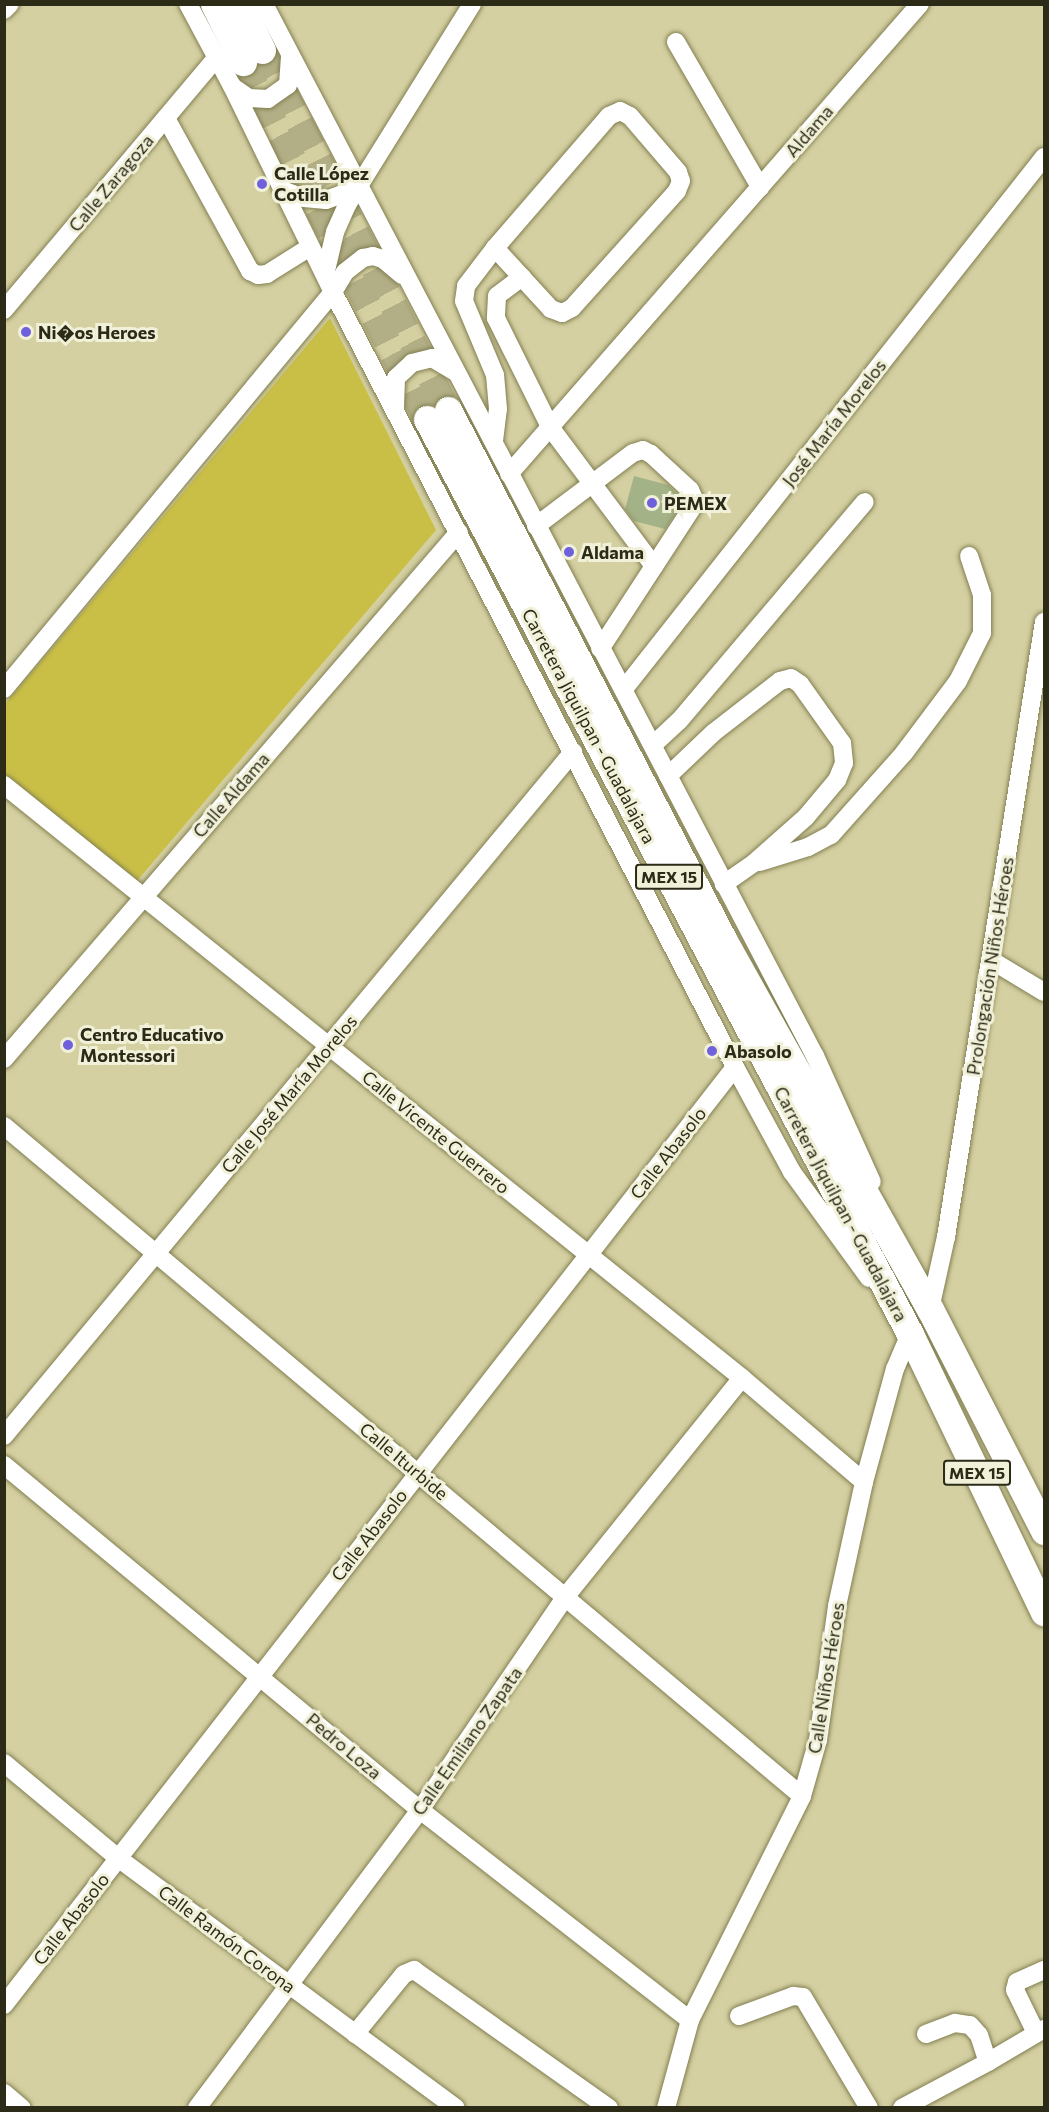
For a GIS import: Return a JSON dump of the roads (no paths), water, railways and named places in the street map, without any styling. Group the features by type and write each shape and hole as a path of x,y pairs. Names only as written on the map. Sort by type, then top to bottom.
{"highway":[{"path":"214,4 246,66"},
{"path":"240,4 246,66"},
{"name":"Carretera Jiquilpan - Guadalajara","path":"1044,1531 930,1309 723,939 438,415 910,1334 1044,1611"}],"street":[{"path":"4,10 10,4"},
{"path":"188,4 217,57 246,66"},
{"path":"264,4 814,1056 930,1309"},
{"path":"325,275 335,232 359,188 472,4"},
{"name":"Aldama","path":"509,474 920,4"},
{"path":"676,42 760,187"},
{"path":"246,66 249,98 268,99 288,85 291,75 289,54"},
{"name":"Calle Zaragoza","path":"4,310 217,57"},
{"path":"246,66 282,190 735,1067 792,1172 910,1334"},
{"path":"494,441 498,409 495,375 464,301 466,286 495,248 609,116 620,111 630,116 678,172 681,181 677,190 572,308 562,313 551,309 495,248"},
{"path":"166,118 250,271 258,275 267,274 310,247"},
{"name":"José María Morelos","path":"624,689 1044,157"},
{"path":"282,190 304,198 326,200 359,188"},
{"path":"4,688 333,292 345,272 354,264 373,256 390,264 411,283"},
{"path":"522,278 497,296 496,318 550,427 654,566"},
{"path":"394,407 396,378 412,363 432,358 456,373"},
{"path":"536,526 633,453 643,450 651,454 690,490 694,498 692,508 600,649"},
{"path":"653,745 679,721 865,502"},
{"name":"Calle Aldama","path":"4,1059 459,532"},
{"path":"754,864 808,847 831,835 904,753 958,681 982,633 982,595 969,556"},
{"name":"Prolongación Niños Héroes","path":"930,1309 946,1237 992,960 1043,647 1044,622"},
{"path":"668,776 714,733 780,681 791,678 800,684 842,743 844,763 837,780 806,817 754,864 724,884"},
{"name":"Calle José María Morelos","path":"4,1436 573,752"},
{"name":"Calle Vicente Guerrero","path":"4,785 742,1378 864,1482"},
{"path":"992,960 1044,992"},
{"name":"Calle Abasolo","path":"4,2005 417,1472 735,1067"},
{"name":"Calle Iturbide","path":"4,1126 802,1796"},
{"name":"Calle Niños Héroes","path":"666,2108 690,2020 802,1796 818,1740 837,1606 864,1482 895,1369 910,1334"},
{"name":"Calle Emiliano Zapata","path":"197,2108 420,1809 566,1596 742,1378"},
{"name":"Pedro Loza","path":"4,1464 420,1809 690,2020"},
{"name":"Calle Ramón Corona","path":"4,1763 118,1858 455,2107"},
{"path":"355,2034 404,1974 414,1970 609,2108"},
{"path":"902,2108 1040,2031 1016,1990 1017,1982 1044,1970"},
{"path":"739,2016 793,1996 803,1996 869,2108"},
{"path":"926,2034 955,2023 970,2025 979,2035 988,2062"},
{"path":"4,2093 22,2108"}],"tunnel":[{"path":"262,50 448,410"},
{"path":"243,62 427,419"}],"place":[{"name":"Calle López Cotilla","path":"262,184"},
{"name":"Ni�os Heroes","path":"26,332"},
{"name":"PEMEX","path":"652,503"},
{"name":"Aldama","path":"569,552"},
{"name":"Centro Educativo Montessori","path":"68,1045"},
{"name":"Abasolo","path":"712,1051"}]}
